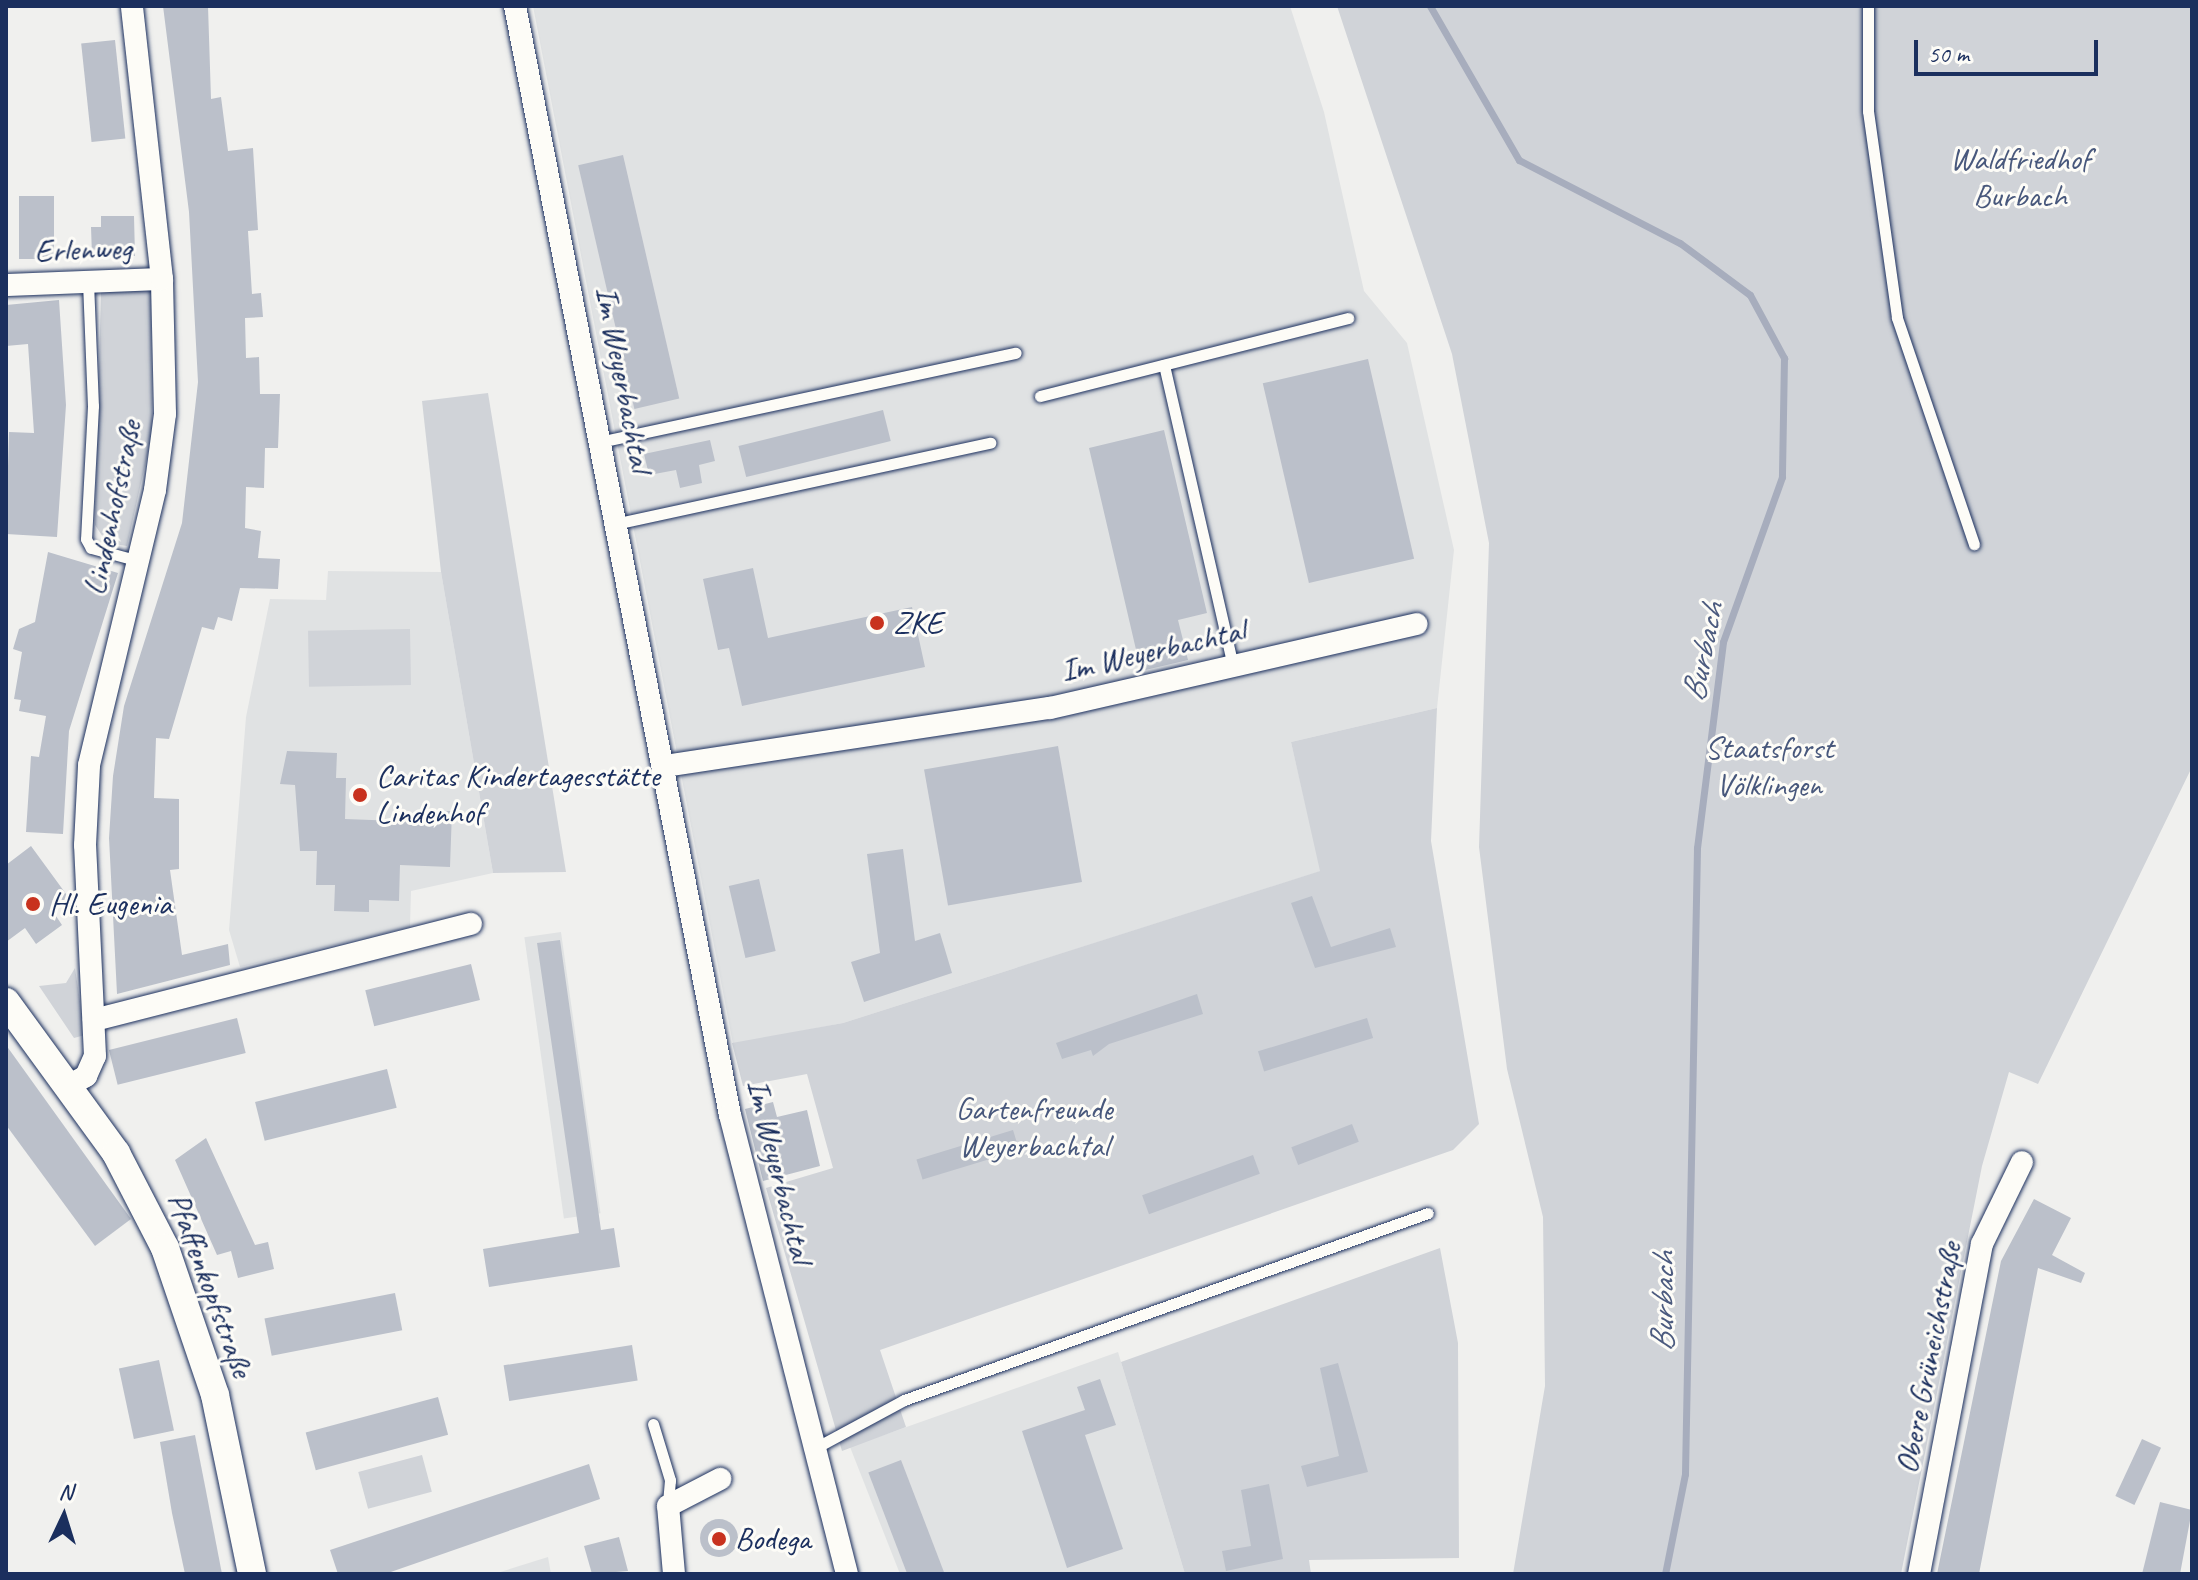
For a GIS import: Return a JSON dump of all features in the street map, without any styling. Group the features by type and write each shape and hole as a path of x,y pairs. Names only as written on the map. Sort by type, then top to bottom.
{"street":[{"name":"Lindenhofstraße","path":"94,1020 85,845 89,765 139,561 165,414 162,279 132,6"},
{"name":"Im Weyerbachtal","path":"515,6 604,441 730,1115 847,1574"},
{"name":"Erlenweg","path":"6,285 162,279"},
{"name":"Im Weyerbachtal","path":"665,766 1050,708 1416,624"},
{"path":"68,1086 86,1076 95,1056 94,1020 471,924"},
{"name":"Pfaffenkopfstraße","path":"6,1002 68,1086 146,1204 193,1319 252,1574"},
{"name":"Obere Grüneichstraße","path":"1919,1574 1982,1244 2022,1162"},
{"path":"674,1574 668,1506 720,1479"}],"lane":[{"path":"1868,6 1869,127 1897,318 1974,544"},
{"path":"88,282 93,406 86,539 91,548 139,561"},
{"path":"1040,396 1348,318"},
{"path":"604,441 1016,353"},
{"path":"1164,365 1233,666"},
{"path":"619,523 990,443"},
{"path":"817,1447 904,1400 1428,1213"},
{"path":"653,1424 670,1480 668,1506"}],"shaded area":[{"path":"533,6 1290,6 1324,112 1364,291 1407,343 1454,550 1437,708 1291,742 1321,871 843,1023 733,1044"},
{"name":"Caritas Kindertagesstätte Lindenhof","path":"328,571 441,572 493,873 411,891 410,927 240,967 229,930 246,717 270,599 326,600"},
{"path":"561,932 601,1213 564,1218 524,937"},
{"path":"1118,1352 1185,1574 900,1574 850,1447"},
{"path":"548,1557 551,1574 494,1574"}],"green space":[{"name":"Staatsforst Völklingen","path":"1337,6 2192,6 2192,767 2038,1084 2009,1072 1982,1166 1901,1574 1513,1574 1545,1386 1543,1217 1507,1069 1479,847 1489,543 1452,354"},
{"path":"151,290 152,434 127,546 107,543 95,525 101,292"},
{"path":"488,393 566,872 493,873 441,572 422,401"},
{"path":"410,629 411,685 309,687 308,631"},
{"name":"Gartenfreunde Weyerbachtal","path":"1437,708 1431,841 1479,1124 1453,1150 880,1350 906,1427 842,1451 766,1188 833,1168 807,1074 743,1086 732,1043 843,1023 1320,871 1291,742"},
{"path":"75,968 85,1035 74,1038 39,986 66,983"},
{"path":"1440,1248 1458,1343 1459,1558 1309,1560 1311,1574 1185,1574 1121,1362"},
{"path":"422,1455 432,1492 368,1509 358,1472"}],"building":[{"path":"163,6 208,6 211,99 221,97 228,151 253,148 258,230 248,231 252,294 261,293 263,317 245,318 246,358 259,357 260,394 280,394 278,448 265,448 264,488 246,487 245,528 261,531 258,558 280,559 278,589 240,588 232,621 218,617 214,630 202,627 169,739 156,738 154,798 179,799 179,869 170,870 182,955 228,944 230,965 117,994 109,838 113,776 124,706 182,523 198,382 189,212"},
{"path":"115,40 125,138 92,142 81,44"},
{"path":"623,155 679,399 634,409 578,165"},
{"path":"19,196 54,196 54,259 19,259"},
{"path":"101,216 134,216 135,256 92,256 91,227 101,227"},
{"path":"59,300 66,405 57,537 6,534 9,432 34,433 28,344 6,346 6,305"},
{"path":"1368,359 1414,559 1309,583 1263,383"},
{"path":"883,410 891,441 746,477 738,446"},
{"path":"1164,430 1207,613 1178,620 1188,660 1141,671 1089,448"},
{"path":"710,440 715,461 699,465 702,483 680,488 676,470 649,475 644,454"},
{"path":"48,552 118,573 69,731 63,834 26,832 31,756 39,757 46,716 19,711 21,700 14,699 22,652 13,649 19,629 35,622"},
{"name":"ZKE","path":"753,568 768,638 912,607 925,667 742,706 729,648 718,650 703,579"},
{"path":"1058,746 1082,882 948,906 924,770"},
{"path":"287,751 337,753 336,778 346,778 345,819 424,822 425,811 452,811 450,867 400,865 399,901 369,900 369,912 334,911 335,885 316,885 317,851 300,851 295,785 280,784"},
{"name":"Hl. Eugenia","path":"31,846 69,898 52,910 62,925 36,944 25,928 6,942 6,865"},
{"path":"903,849 915,941 940,933 952,973 864,1002 851,962 880,953 867,854"},
{"path":"759,879 776,951 745,958 729,886"},
{"path":"1312,896 1331,947 1390,928 1396,947 1315,968 1291,903"},
{"path":"560,940 601,1230 614,1228 620,1267 489,1287 483,1249 579,1233 537,943"},
{"path":"471,964 480,1000 374,1026 365,990"},
{"path":"1197,994 1203,1014 1109,1044 1093,1056 1091,1050 1062,1059 1056,1043"},
{"path":"237,1018 246,1053 118,1085 109,1050"},
{"path":"1367,1018 1373,1038 1264,1071 1258,1051"},
{"path":"6,1045 131,1219 95,1246 6,1125"},
{"path":"387,1069 397,1108 265,1141 255,1102"},
{"path":"773,1102 777,1117 807,1110 820,1166 763,1181 745,1109"},
{"path":"1352,1124 1359,1142 1298,1165 1291,1147"},
{"path":"1013,1130 1019,1150 923,1180 916,1160"},
{"path":"206,1138 255,1245 268,1242 274,1269 238,1278 231,1251 217,1255 175,1160"},
{"path":"1253,1155 1260,1174 1149,1214 1142,1195"},
{"path":"2034,1199 2071,1218 2052,1255 2085,1273 2081,1283 2038,1268 1979,1574 1937,1574 2001,1261"},
{"path":"395,1293 402,1330 272,1356 264,1318"},
{"path":"632,1345 638,1381 509,1401 504,1365"},
{"path":"159,1360 174,1430 134,1439 119,1369"},
{"path":"1338,1363 1368,1472 1307,1487 1301,1466 1339,1456 1320,1368"},
{"path":"1100,1379 1116,1425 1085,1435 1123,1549 1067,1568 1022,1431 1085,1410 1077,1387"},
{"path":"438,1397 448,1435 316,1470 306,1432"},
{"path":"195,1435 222,1574 185,1574 172,1513 160,1442"},
{"path":"2142,1439 2161,1448 2134,1505 2115,1496"},
{"path":"901,1460 945,1574 907,1574 868,1473"},
{"path":"589,1464 600,1499 385,1574 338,1574 330,1550"},
{"path":"1269,1484 1283,1559 1226,1571 1222,1551 1251,1546 1241,1490"},
{"path":"2160,1502 2192,1510 2180,1574 2142,1574"},
{"name":"Bodega","path":"719,1519 732,1525 738,1538 732,1551 719,1557 706,1551 700,1538 706,1525"},
{"path":"619,1537 628,1571 592,1574 584,1546"}],"waterway":[{"name":"Burbach","path":"1430,6 1519,160 1680,243 1750,295 1784,358 1782,477 1723,642 1697,848 1685,1474 1665,1574"}],"place":[{"name":"ZKE","path":"877,623"},
{"name":"Caritas Kindertagesstätte Lindenhof","path":"360,795"},
{"name":"Hl. Eugenia","path":"33,904"},
{"name":"Bodega","path":"719,1539"}],"park label":[{"name":"Waldfriedhof Burbach","path":"2020,178"}]}
